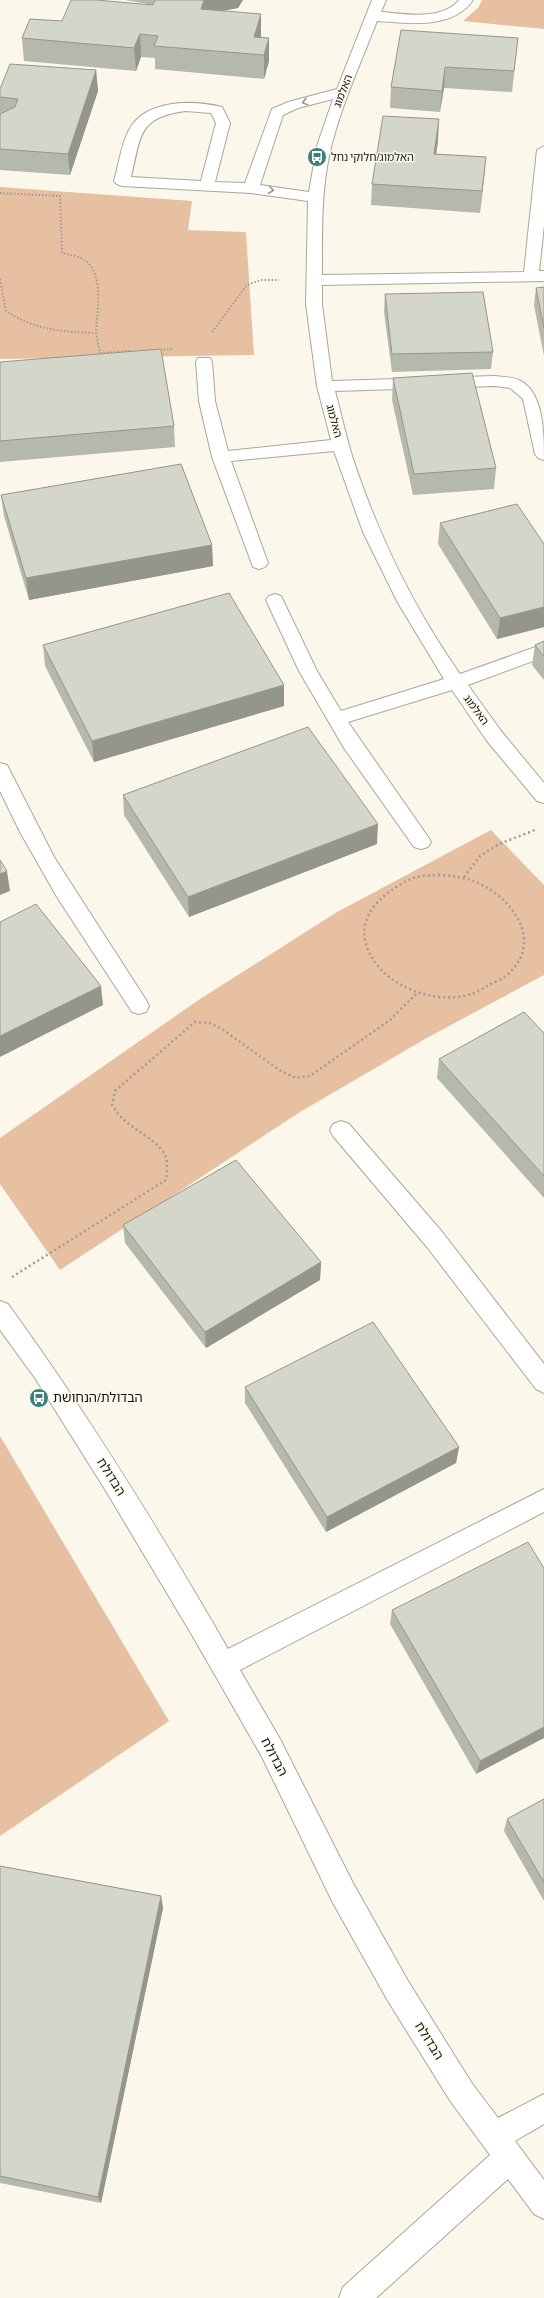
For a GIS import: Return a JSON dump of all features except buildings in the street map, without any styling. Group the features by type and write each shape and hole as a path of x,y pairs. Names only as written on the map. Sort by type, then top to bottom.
{"street":[{"name":"האלמוג","path":"379,0 343,92 322,155 316,198 312,263 325,386 340,445 387,567 467,700 544,796"},
{"path":"372,16 418,18 444,16 464,5 466,0"},
{"path":"251,188 277,112 293,105 343,92"},
{"path":"207,185 223,123 217,110 207,107 185,106 168,109 146,120 137,128 122,181 251,188 316,198"},
{"path":"313,280 538,276 544,150"},
{"path":"204,362 207,400 221,457 259,563"},
{"path":"325,386 495,381 515,384 531,396 544,454"},
{"path":"221,457 340,445"},
{"path":"275,600 308,671 351,743 420,842"},
{"path":"337,719 456,682 544,650"},
{"path":"2,780 68,901 139,1006"},
{"path":"342,1130 435,1240 544,1382"},
{"name":"הבדולח","path":"0,1311 43,1371 116,1483 223,1664 271,1748 343,1893 398,1991 461,2092 544,2204"},
{"path":"223,1664 544,1500"},
{"path":"354,2298 502,2148 544,2108"}],"path":[{"path":"0,193 60,196 62,253 86,261 94,272 97,308 96,333 100,353 132,351"},
{"path":"0,279 6,311 20,322 33,327 54,331 96,333"},
{"path":"209,335 247,285 261,280 313,280"},
{"path":"155,350 179,348"},
{"path":"464,877 480,856 499,844 538,829"},
{"path":"438,875 464,877 487,886 506,900 519,918 524,937 521,957 509,974 492,988 468,996 442,998 416,994 392,982 374,965 365,945 364,924 373,905 389,889 406,881 438,875"},
{"path":"7,1280 166,1180 168,1166 163,1151 120,1118 112,1105 116,1091 195,1022 210,1023 222,1029 279,1070 296,1078 310,1076 390,1020 416,994"}],"shaded area":[{"path":"482,0 544,0 544,29 463,21 478,8"},
{"path":"0,187 192,201 188,230 246,232 254,355 0,359"},
{"path":"491,830 544,885 544,975 425,1039 300,1112 60,1270 0,1184 0,1138 200,999 337,912"},
{"path":"0,1436 169,1721 0,1836"}],"place":[{"name":"האלמוג/חלוקי נחל","path":"317,157"},
{"name":"הבדולת/הנחושת","path":"39,1398"}]}
